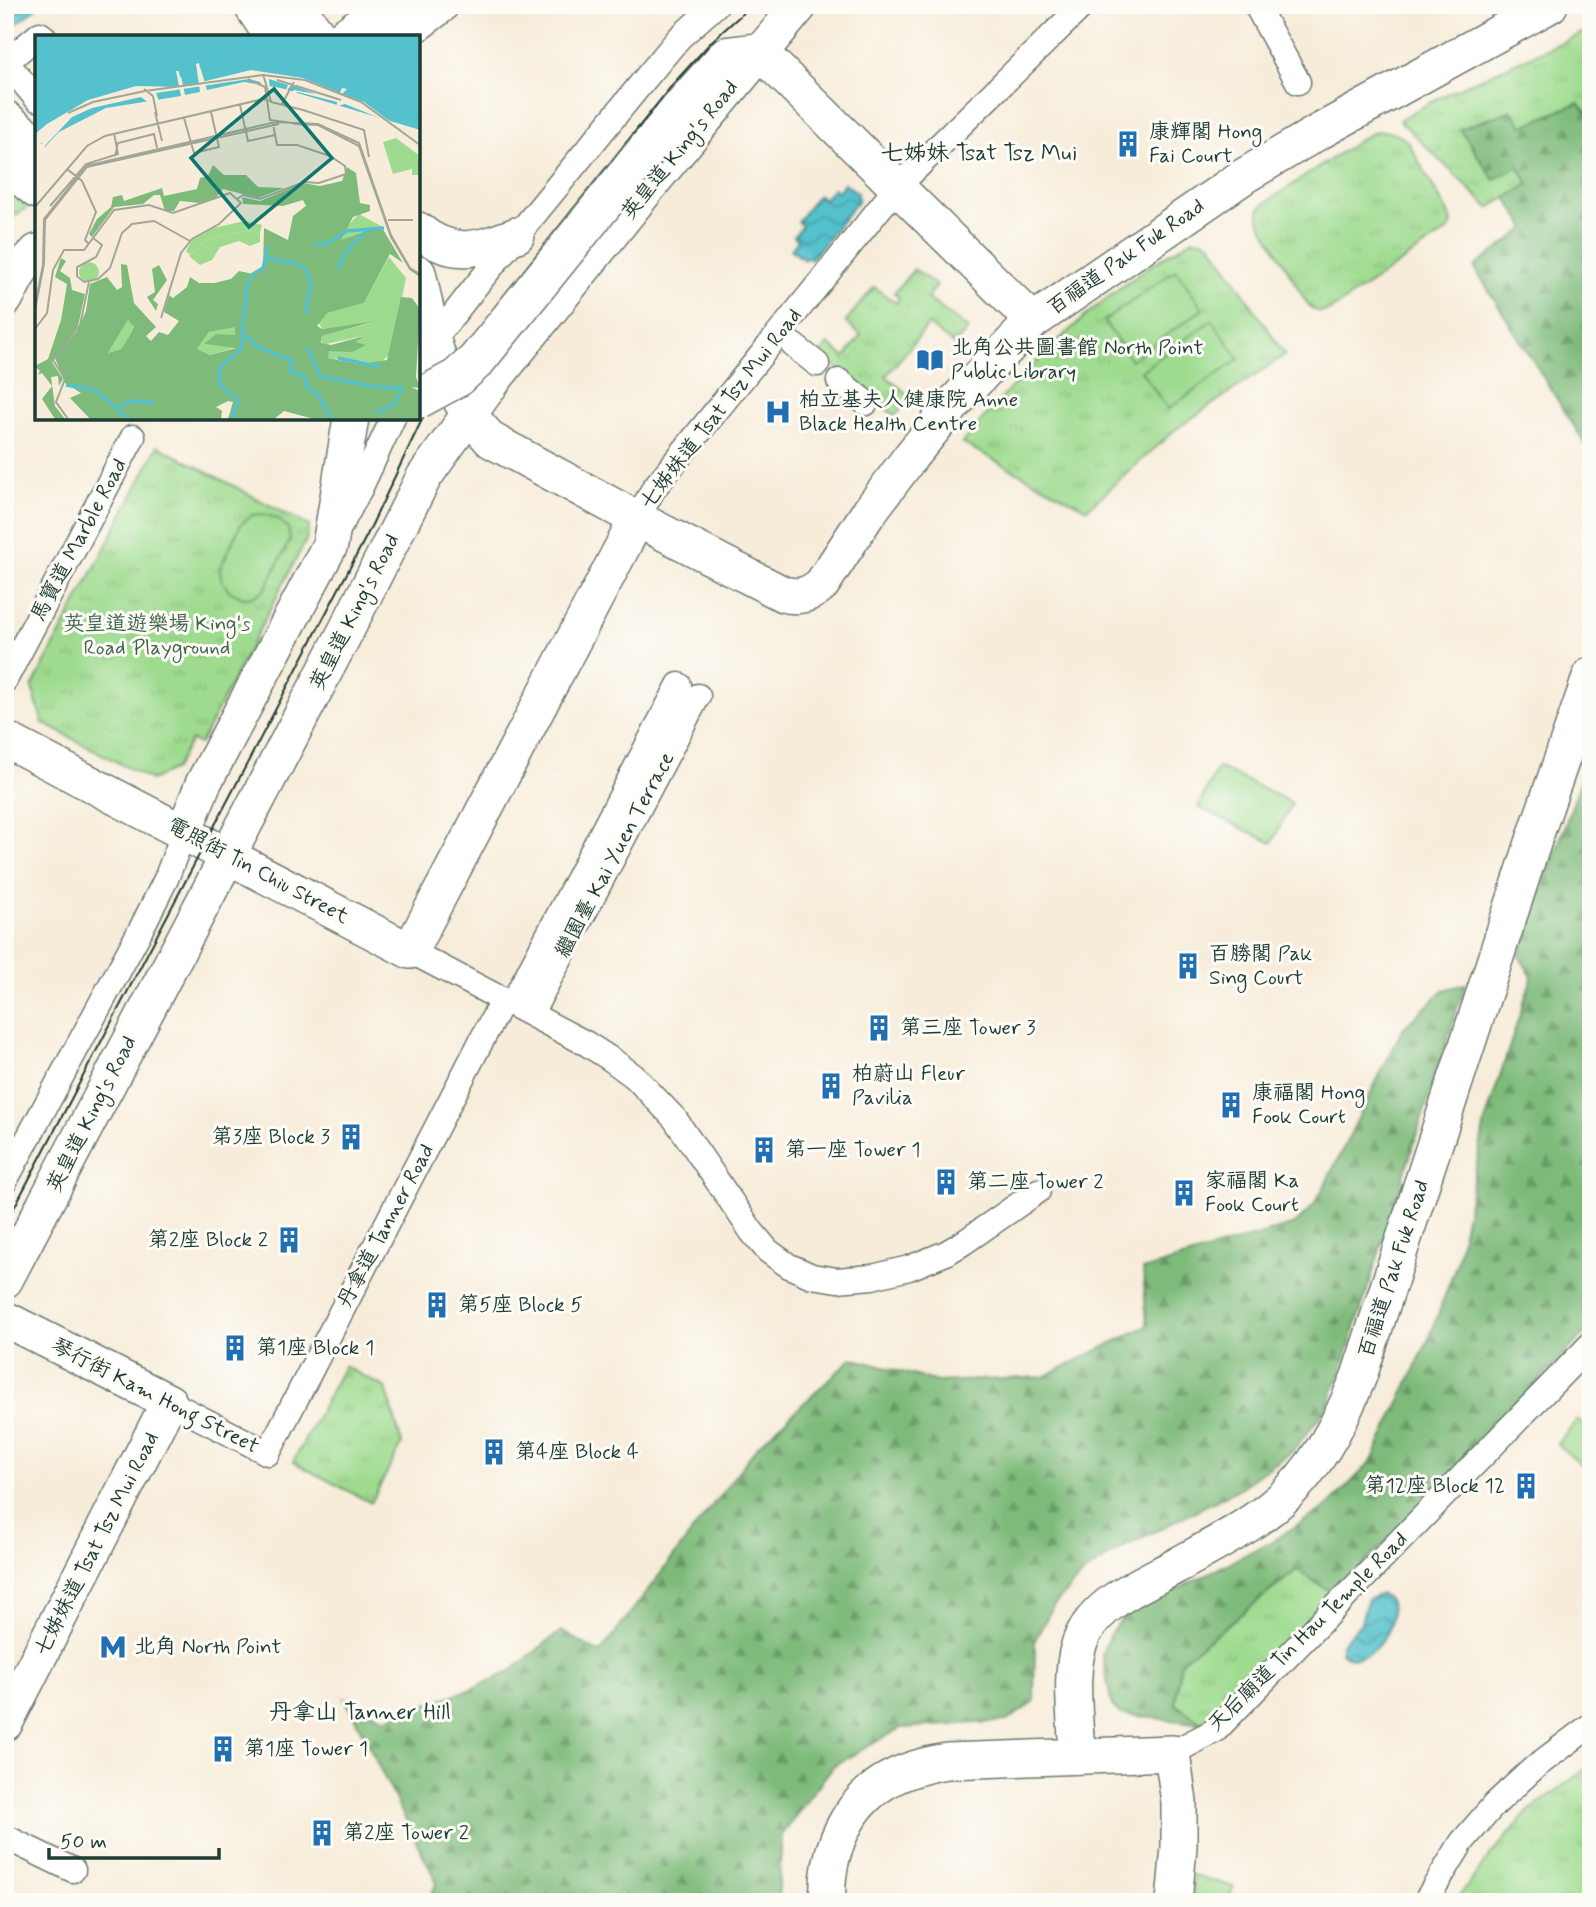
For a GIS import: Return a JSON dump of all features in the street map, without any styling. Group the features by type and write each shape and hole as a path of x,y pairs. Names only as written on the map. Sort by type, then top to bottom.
{"highway":[{"path":"400,35 439,5"},
{"path":"272,18 313,35"},
{"path":"420,398 457,378 476,361 685,103 727,56 760,52"},
{"path":"5,120 35,144"},
{"path":"5,163 35,187"}],"street":[{"path":"346,35 387,5"},
{"path":"426,354 517,235 679,38 716,5"},
{"name":"英皇道 King's Road","path":"5,1280 424,478 495,378 800,5"},
{"name":"七姊妹道 Tsat Tsz Mui Road","path":"410,951 654,488 897,187 1083,5"},
{"path":"1256,5 1298,82"},
{"name":"百福道 Pak Fuk Road","path":"636,519 783,594 794,597 814,592 911,456 957,400 1033,321 1244,176 1550,5"},
{"path":"35,38 6,62 35,97"},
{"path":"760,52 1033,321"},
{"path":"420,231 440,244 471,250 517,235"},
{"path":"5,299 21,269 35,254"},
{"path":"420,293 426,354 446,376 469,415 491,440 636,519"},
{"path":"793,345 817,364"},
{"path":"839,381 866,403"},
{"path":"330,545 351,420"},
{"name":"英皇道 King's Road","path":"5,1181 140,931 166,879 203,783 360,489 392,420"},
{"name":"馬寶道 Marble Road","path":"5,680 133,437"},
{"name":"百福道 Pak Fuk Road","path":"1077,1756 1076,1654 1089,1625 1127,1592 1225,1539 1272,1507 1303,1476 1334,1433 1347,1406 1591,676"},
{"name":"丹拿道 Tanner Road","path":"268,1453 688,690"},
{"name":"電照街 Tin Chiu Street","path":"5,739 612,1059 635,1077 676,1119 752,1232 768,1251 789,1266 812,1276 837,1280 872,1277 919,1265 963,1243 1038,1191"},
{"name":"琴行街 Kam Hong Street","path":"5,1319 268,1453"},
{"name":"天后廟道 Tin Hau Temple Road","path":"828,1902 828,1874 839,1835 850,1817 864,1798 911,1769 947,1761 1172,1752 1216,1731 1591,1344"},
{"name":"七姊妹道 Tsat Tsz Mui Road","path":"5,1723 169,1402"},
{"path":"1425,1902 1462,1842 1494,1805 1535,1766 1591,1725"},
{"path":"1172,1752 1179,1801 1179,1847 1174,1902"},
{"path":"5,1837 73,1870"}],"green space":[{"path":"1591,29 1591,116 1577,103 1523,127 1518,166 1529,184 1489,208 1399,120 1442,96"},
{"path":"1578,103 1591,116 1591,453 1474,267 1526,228 1506,198 1529,184 1518,166 1494,180 1460,129 1511,110 1523,126"},
{"path":"1377,131 1394,133 1408,142 1449,215 1452,222 1450,229 1334,308 1318,311 1305,300 1259,220 1259,210 1265,203"},
{"path":"5,135 35,197 35,202 5,222"},
{"path":"1194,239 1211,244 1285,355 1176,429 1087,509 962,443 1013,386 1069,330 1129,281"},
{"path":"914,269 937,286 927,298 968,329 954,345 928,325 886,376 911,397 895,416 820,354 828,344 845,357 861,335 845,322 874,287 896,303 899,298 894,293"},
{"path":"1176,270 1203,309 1131,360 1104,321"},
{"path":"1212,320 1239,359 1168,409 1141,371"},
{"name":"英皇道遊樂場 King's Road Playground","path":"158,446 309,526 306,540 200,744 191,740 175,769 151,780 43,723 32,688"},
{"path":"263,514 276,518 288,528 290,540 265,589 253,597 243,598 229,591 221,579 220,568 241,524 252,515"},
{"path":"1591,752 1591,1326 1334,1594 1297,1570 1181,1661 1175,1704 1204,1724 1121,1714 1112,1706 1102,1654 1110,1634 1123,1617 1272,1541 1328,1506 1372,1461 1431,1334 1457,1262 1485,1122 1532,977 1519,956"},
{"path":"1218,767 1292,803 1272,843 1198,807"},
{"path":"1465,984 1341,1372 1327,1407 1293,1451 1237,1490 1120,1549 1083,1574 1053,1606 1035,1640 1034,1702 1007,1721 901,1728 834,1765 782,1834 778,1902 428,1902 437,1883 345,1698 385,1719 508,1673 561,1631 600,1653 757,1447 852,1358 937,1382 1044,1377 1147,1326 1143,1270 1295,1224 1313,1206 1324,1187 1403,1028 1444,990"},
{"path":"344,1366 386,1388 402,1444 371,1503 293,1462"},
{"path":"1577,1420 1591,1432 1591,1473 1557,1444"},
{"path":"1297,1570 1334,1594 1204,1724 1175,1705 1180,1662"},
{"path":"1591,1765 1591,1902 1455,1902 1529,1811"},
{"path":"1193,1875 1234,1887 1227,1902 1192,1902"}],"water":[{"path":"5,5 40,5 5,33"},
{"path":"844,183 858,193 856,196 859,199 811,260 807,257 804,260 791,250 798,240 794,236 802,226 798,221 818,195 824,199 833,188 838,192"},
{"path":"1381,1594 1389,1602 1392,1613 1384,1638 1375,1649 1364,1656 1352,1658 1341,1652 1341,1645 1361,1623 1367,1600"}],"tram line":[{"path":"5,1225 367,535 427,409 455,360 673,84 712,41 752,5"}],"place":[{"name":"康輝閣 Hong Fai Court","path":"1128,144"},
{"name":"北角公共圖書館 North Point Public Library","path":"930,360"},
{"name":"柏立基夫人健康院 Anne Black Health Centre","path":"778,412"},
{"name":"百勝閣 Pak Sing Court","path":"1188,966"},
{"name":"第三座 Tower 3","path":"879,1028"},
{"name":"柏蔚山 Fleur Pavilia","path":"831,1086"},
{"name":"康福閣 Hong Fook Court","path":"1231,1105"},
{"name":"第3座 Block 3","path":"351,1137"},
{"name":"第一座 Tower 1","path":"764,1150"},
{"name":"第二座 Tower 2","path":"946,1182"},
{"name":"家福閣 Ka Fook Court","path":"1184,1193"},
{"name":"第2座 Block 2","path":"289,1240"},
{"name":"第5座 Block 5","path":"437,1305"},
{"name":"第1座 Block 1","path":"235,1348"},
{"name":"第4座 Block 4","path":"494,1452"},
{"name":"第12座 Block 12","path":"1526,1486"},
{"name":"北角 North Point","path":"113,1647"},
{"name":"第1座 Tower 1","path":"223,1749"},
{"name":"第2座 Tower 2","path":"322,1833"}],"district":[{"name":"七姊妹 Tsat Tsz Mui","path":"979,154"},
{"name":"丹拿山 Tanner Hill","path":"360,1713"}]}
